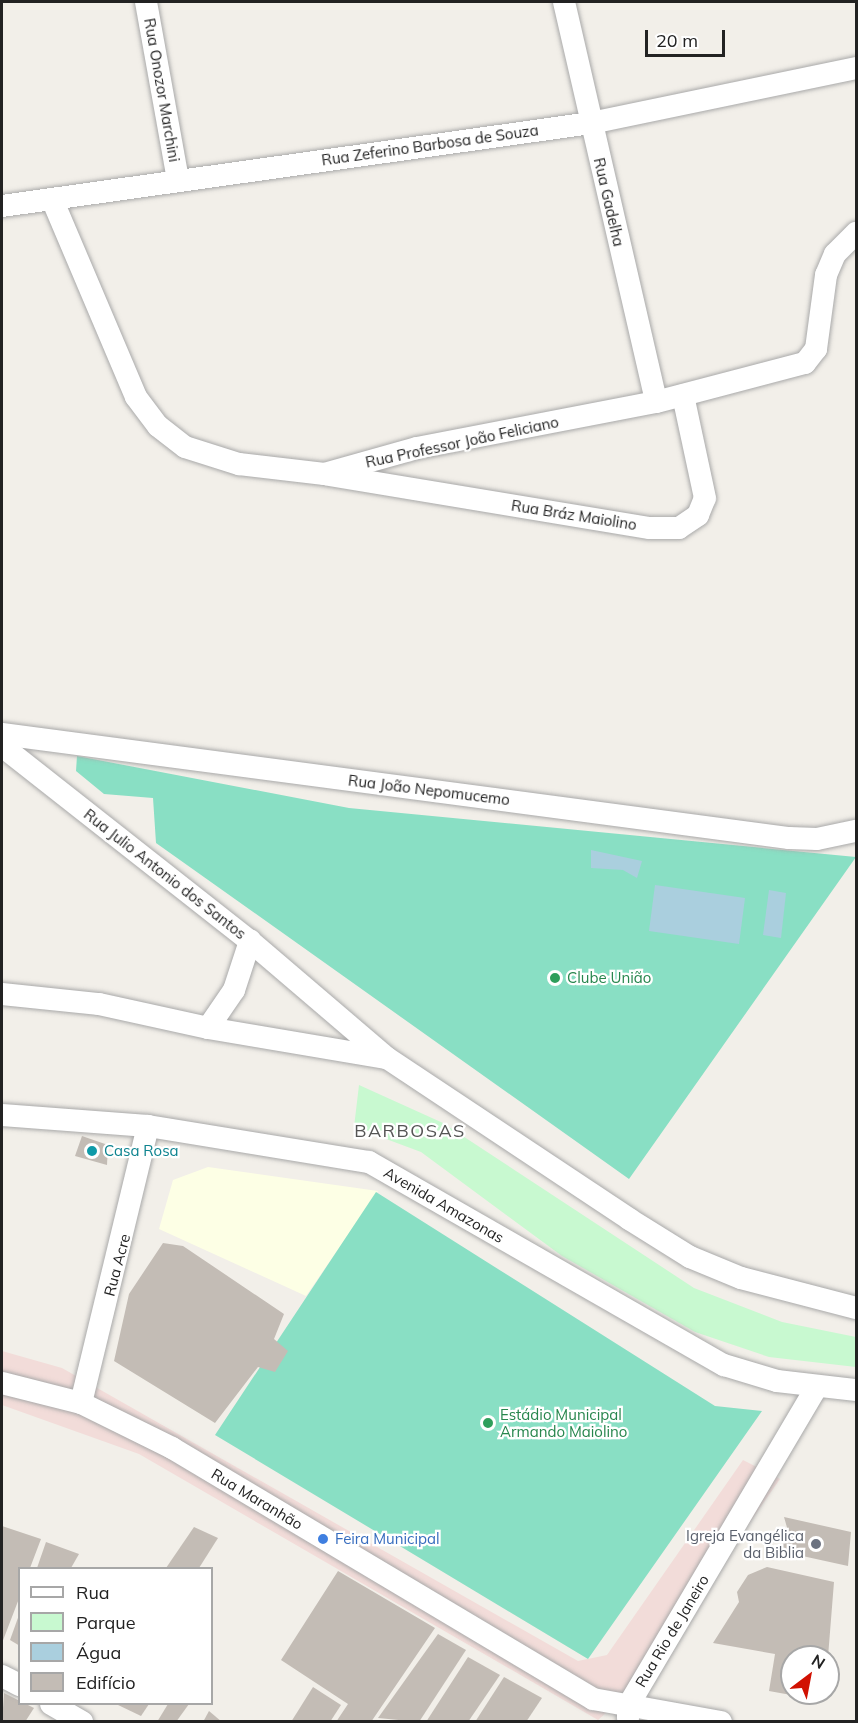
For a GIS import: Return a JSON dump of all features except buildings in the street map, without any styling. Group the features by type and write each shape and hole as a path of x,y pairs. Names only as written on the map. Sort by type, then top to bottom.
{"street":[{"name":"Rua Onozor Marchini","path":"146,2 178,179"},
{"name":"Rua Gadelha","path":"564,2 656,402"},
{"name":"Rua Zeferino Barbosa de Souza","path":"2,206 178,179 591,123 856,68"},
{"name":"Rua Professor João Feliciano","path":"52,200 136,397 158,426 185,447 239,464 324,474 417,448 656,402 790,369 812,356 826,275 835,254 856,233"},
{"name":"Rua Bráz Maiolino","path":"324,474 650,528 679,528 698,515 705,498 683,394"},
{"name":"Rua João Nepomucemo","path":"2,734 789,838 817,839 856,831"},
{"name":"Rua Julio Antonio dos Santos","path":"2,747 250,941 234,990 208,1028"},
{"path":"250,941 387,1058 690,1257 798,1296 856,1308"},
{"path":"2,994 99,1004 208,1028 387,1058"},
{"name":"Avenida Amazonas","path":"2,1115 148,1126 369,1162 698,1352 768,1378 817,1387 856,1390"},
{"name":"Rua Acre","path":"81,1403 148,1126"},
{"name":"Rua Maranhão","path":"2,1383 81,1403 172,1448 593,1699 628,1714 721,1722"},
{"name":"Rua Rio de Janeiro","path":"628,1714 817,1387"},
{"path":"2,1676 18,1684"},
{"path":"53,1705 82,1722"}],"shaded area":[{"path":"208,1167 378,1191 306,1296 159,1229 173,1180"},
{"name":"Feira Municipal","path":"2,1351 62,1368 578,1661 607,1655 743,1460 780,1479 637,1685 598,1720 139,1454 2,1405"}],"green space":[{"name":"Clube União","path":"77,756 349,808 856,857 629,1179 156,843 153,798 104,794 76,771"},
{"path":"359,1085 443,1123 694,1288 782,1322 856,1337 856,1367 769,1357 695,1332 562,1256 421,1152 354,1127"},
{"name":"Estádio Municipal Armando Maiolino","path":"376,1192 715,1406 762,1411 588,1659 215,1435"}],"water":[{"path":"591,850 642,861 637,878 623,870 591,868"},
{"path":"655,885 745,898 739,944 649,931"},
{"path":"769,890 786,893 781,938 763,935"}],"place":[{"name":"Clube União","path":"555,978"},
{"name":"Casa Rosa","path":"92,1151"},
{"name":"Estádio Municipal Armando Maiolino","path":"488,1423"},
{"name":"Feira Municipal","path":"323,1539"},
{"name":"Igreja Evangélica da Biblia","path":"816,1544"}],"district":[{"name":"BARBOSAS","path":"410,1131"}]}
